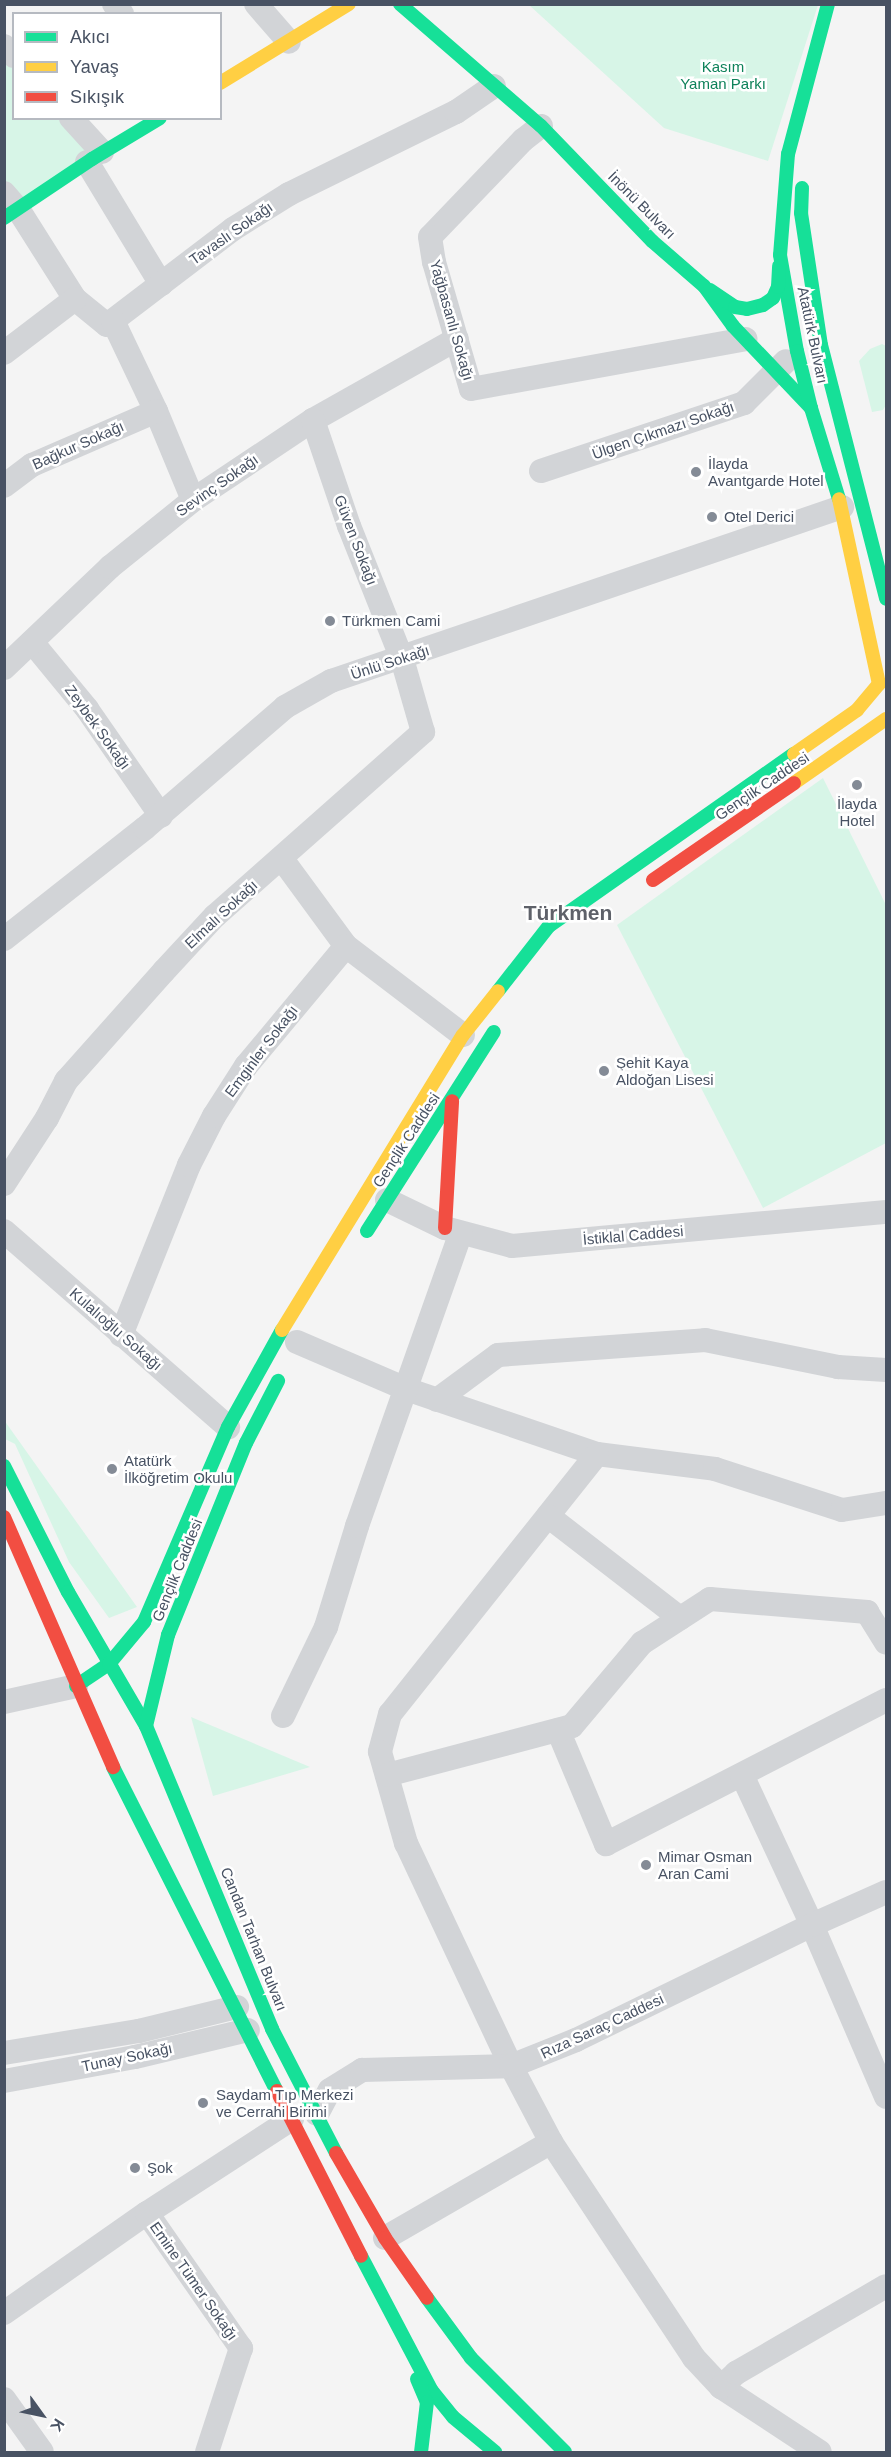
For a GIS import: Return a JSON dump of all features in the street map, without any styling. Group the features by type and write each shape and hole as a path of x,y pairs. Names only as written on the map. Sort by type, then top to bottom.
{"main road":[{"path":"222,82 349,4"},
{"name":"İnönü Bulvarı","path":"400,4 541,126 652,241 704,286 719,309 745,339 846,443"},
{"name":"Atatürk Bulvarı","path":"828,4 788,154 781,219 780,255 797,351 811,408 842,507 878,669"},
{"path":"9,207 157,120"},
{"name":"Atatürk Bulvarı","path":"802,170 801,213 821,345 886,599"},
{"path":"704,286 735,307 747,309 763,305 773,298 778,288 780,255"},
{"name":"Gençlik Caddesi","path":"76,1686 109,1664 144,1622 228,1427 293,1340 377,1194 463,1035 549,926 862,705 879,684 878,669"},
{"name":"Gençlik Caddesi","path":"862,705 886,701"},
{"name":"Gençlik Caddesi","path":"639,890 886,720"},
{"name":"Gençlik Caddesi","path":"357,1247 377,1194 452,1099 481,1049 502,1022"},
{"path":"452,1099 453,1230"},
{"name":"Gençlik Caddesi","path":"140,1728 168,1635 246,1443 282,1372"},
{"name":"Candan Tarhan Bulvarı","path":"4,1466 68,1592 109,1664 140,1728 272,2029 385,2238 471,2358 565,2452"},
{"path":"4,1516 76,1686 107,1742 402,2338 432,2391 458,2415 477,2439 498,2448"},
{"path":"402,2338 427,2402 421,2452"},
{"path":"486,2393 511,2400 520,2417 519,2428"}],"street":[{"path":"256,4 289,42"},
{"name":"Tavaslı Sokağı","path":"113,321 233,229 290,194 456,112 494,86"},
{"path":"72,120 95,157 161,284"},
{"name":"Yağbasanlı Sokağı","path":"541,126 523,140 430,237 434,262 471,389 745,339"},
{"path":"9,207 75,299 107,325 113,321 156,411 193,500"},
{"path":"4,353 75,299"},
{"name":"Sevinç Sokağı","path":"4,668 110,567 193,500 314,420 457,339"},
{"path":"797,351 821,345"},
{"name":"Ülgen Çıkmazı Sokağı","path":"541,471 744,403 774,371 797,351"},
{"name":"Bağkur Sokağı","path":"4,486 32,465 156,411"},
{"name":"Güven Sokağı","path":"314,420 349,526 402,659"},
{"name":"Ünlü Sokağı","path":"4,939 161,816 285,707 331,681 402,659 842,507"},
{"name":"Zeybek Sokağı","path":"32,642 87,709 161,816"},
{"name":"Elmalı Sokağı","path":"4,1184 47,1118 66,1081 99,1041 215,916 423,732 402,659"},
{"path":"282,859 346,946 463,1035"},
{"name":"Emginler Sokağı","path":"121,1335 189,1165 214,1116 246,1066 346,946"},
{"name":"İstiklal Caddesi","path":"377,1194 453,1230 512,1246 886,1212"},
{"path":"283,1716 326,1627 357,1526 406,1389 453,1230"},
{"name":"Kulalıoğlu Sokağı","path":"4,1231 228,1427"},
{"path":"293,1340 406,1389 597,1454 715,1469 842,1510 886,1503"},
{"path":"437,1400 498,1355 705,1340 838,1367 886,1370"},
{"path":"597,1454 390,1714 380,1752 406,1843 511,2066 551,2142 694,2358 721,2387 820,2452"},
{"path":"548,1516 680,1618"},
{"path":"387,1775 572,1726 642,1643 710,1599 867,1612 886,1643"},
{"path":"4,1702 76,1686"},
{"path":"558,1730 606,1844 886,1700"},
{"path":"742,1775 812,1925 886,2097"},
{"name":"Rıza Saraç Caddesi","path":"317,2114 330,2090 362,2070 511,2066 576,2040 812,1925 886,1892"},
{"name":"Tunay Sokağı","path":"4,2053 139,2031 237,2007"},
{"name":"Tunay Sokağı","path":"4,2081 135,2057 248,2030"},
{"path":"4,2313 147,2213 292,2119"},
{"path":"385,2238 551,2142"},
{"name":"Emine Tümer Sokağı","path":"147,2213 241,2348 207,2452"},
{"path":"721,2387 736,2373 886,2286"},
{"path":"4,2400 42,2452"}],"green space":[{"name":"Kasım Yaman Parkı","path":"529,5 818,5 768,161 664,128"},
{"path":"4,55 12,64 12,120 64,120 92,151 19,201 5,184"},
{"path":"882,344 886,346 886,405 883,410 872,412 859,361 870,349"},
{"path":"823,778 886,905 886,1143 763,1208 617,925"},
{"path":"4,1420 137,1607 109,1618 69,1562 15,1444 5,1439"},
{"path":"191,1717 310,1767 213,1796"}],"traffic: fast":[{"path":"400,4 541,126 652,241 704,286 733,326 811,408"},
{"path":"828,4 788,154 780,255 797,351 811,408 839,499"},
{"path":"4,218 92,159 157,120"},
{"path":"802,188 801,213 821,345 886,599"},
{"path":"710,290 735,307 747,309 763,305 773,298 778,287 779,266"},
{"path":"498,991 549,926 794,754"},
{"path":"367,1231 494,1032"},
{"path":"76,1686 109,1664 144,1622 228,1427 282,1330"},
{"path":"146,1726 168,1635 246,1443 278,1381"},
{"path":"4,1466 68,1592 146,1726 272,2029 336,2153"},
{"path":"113,1767 277,2091"},
{"path":"361,2256 432,2391 453,2417 495,2452"},
{"path":"427,2298 471,2358 565,2452"},
{"path":"417,2379 427,2402 421,2452"}],"traffic: slow":[{"path":"222,82 349,4"},
{"path":"794,754 857,710 879,684 839,499"},
{"path":"794,783 886,719"},
{"path":"282,1330 463,1035 498,991"}],"traffic: jam":[{"path":"653,880 794,783"},
{"path":"445,1228 452,1101"},
{"path":"4,1517 113,1767"},
{"path":"277,2091 361,2256"},
{"path":"336,2153 385,2238 427,2298"}],"place":[{"name":"İlayda Avantgarde Hotel","path":"696,472"},
{"name":"Otel Derici","path":"712,517"},
{"name":"Türkmen Cami","path":"330,621"},
{"name":"İlayda Hotel","path":"857,785"},
{"name":"Şehit Kaya Aldoğan Lisesi","path":"604,1071"},
{"name":"Atatürk İlköğretim Okulu","path":"112,1469"},
{"name":"Mimar Osman Aran Cami","path":"646,1865"},
{"name":"Saydam Tıp Merkezi ve Cerrahi Birimi","path":"203,2103"},
{"name":"Şok","path":"135,2168"}],"district":[{"name":"Türkmen","path":"568,913"}]}
